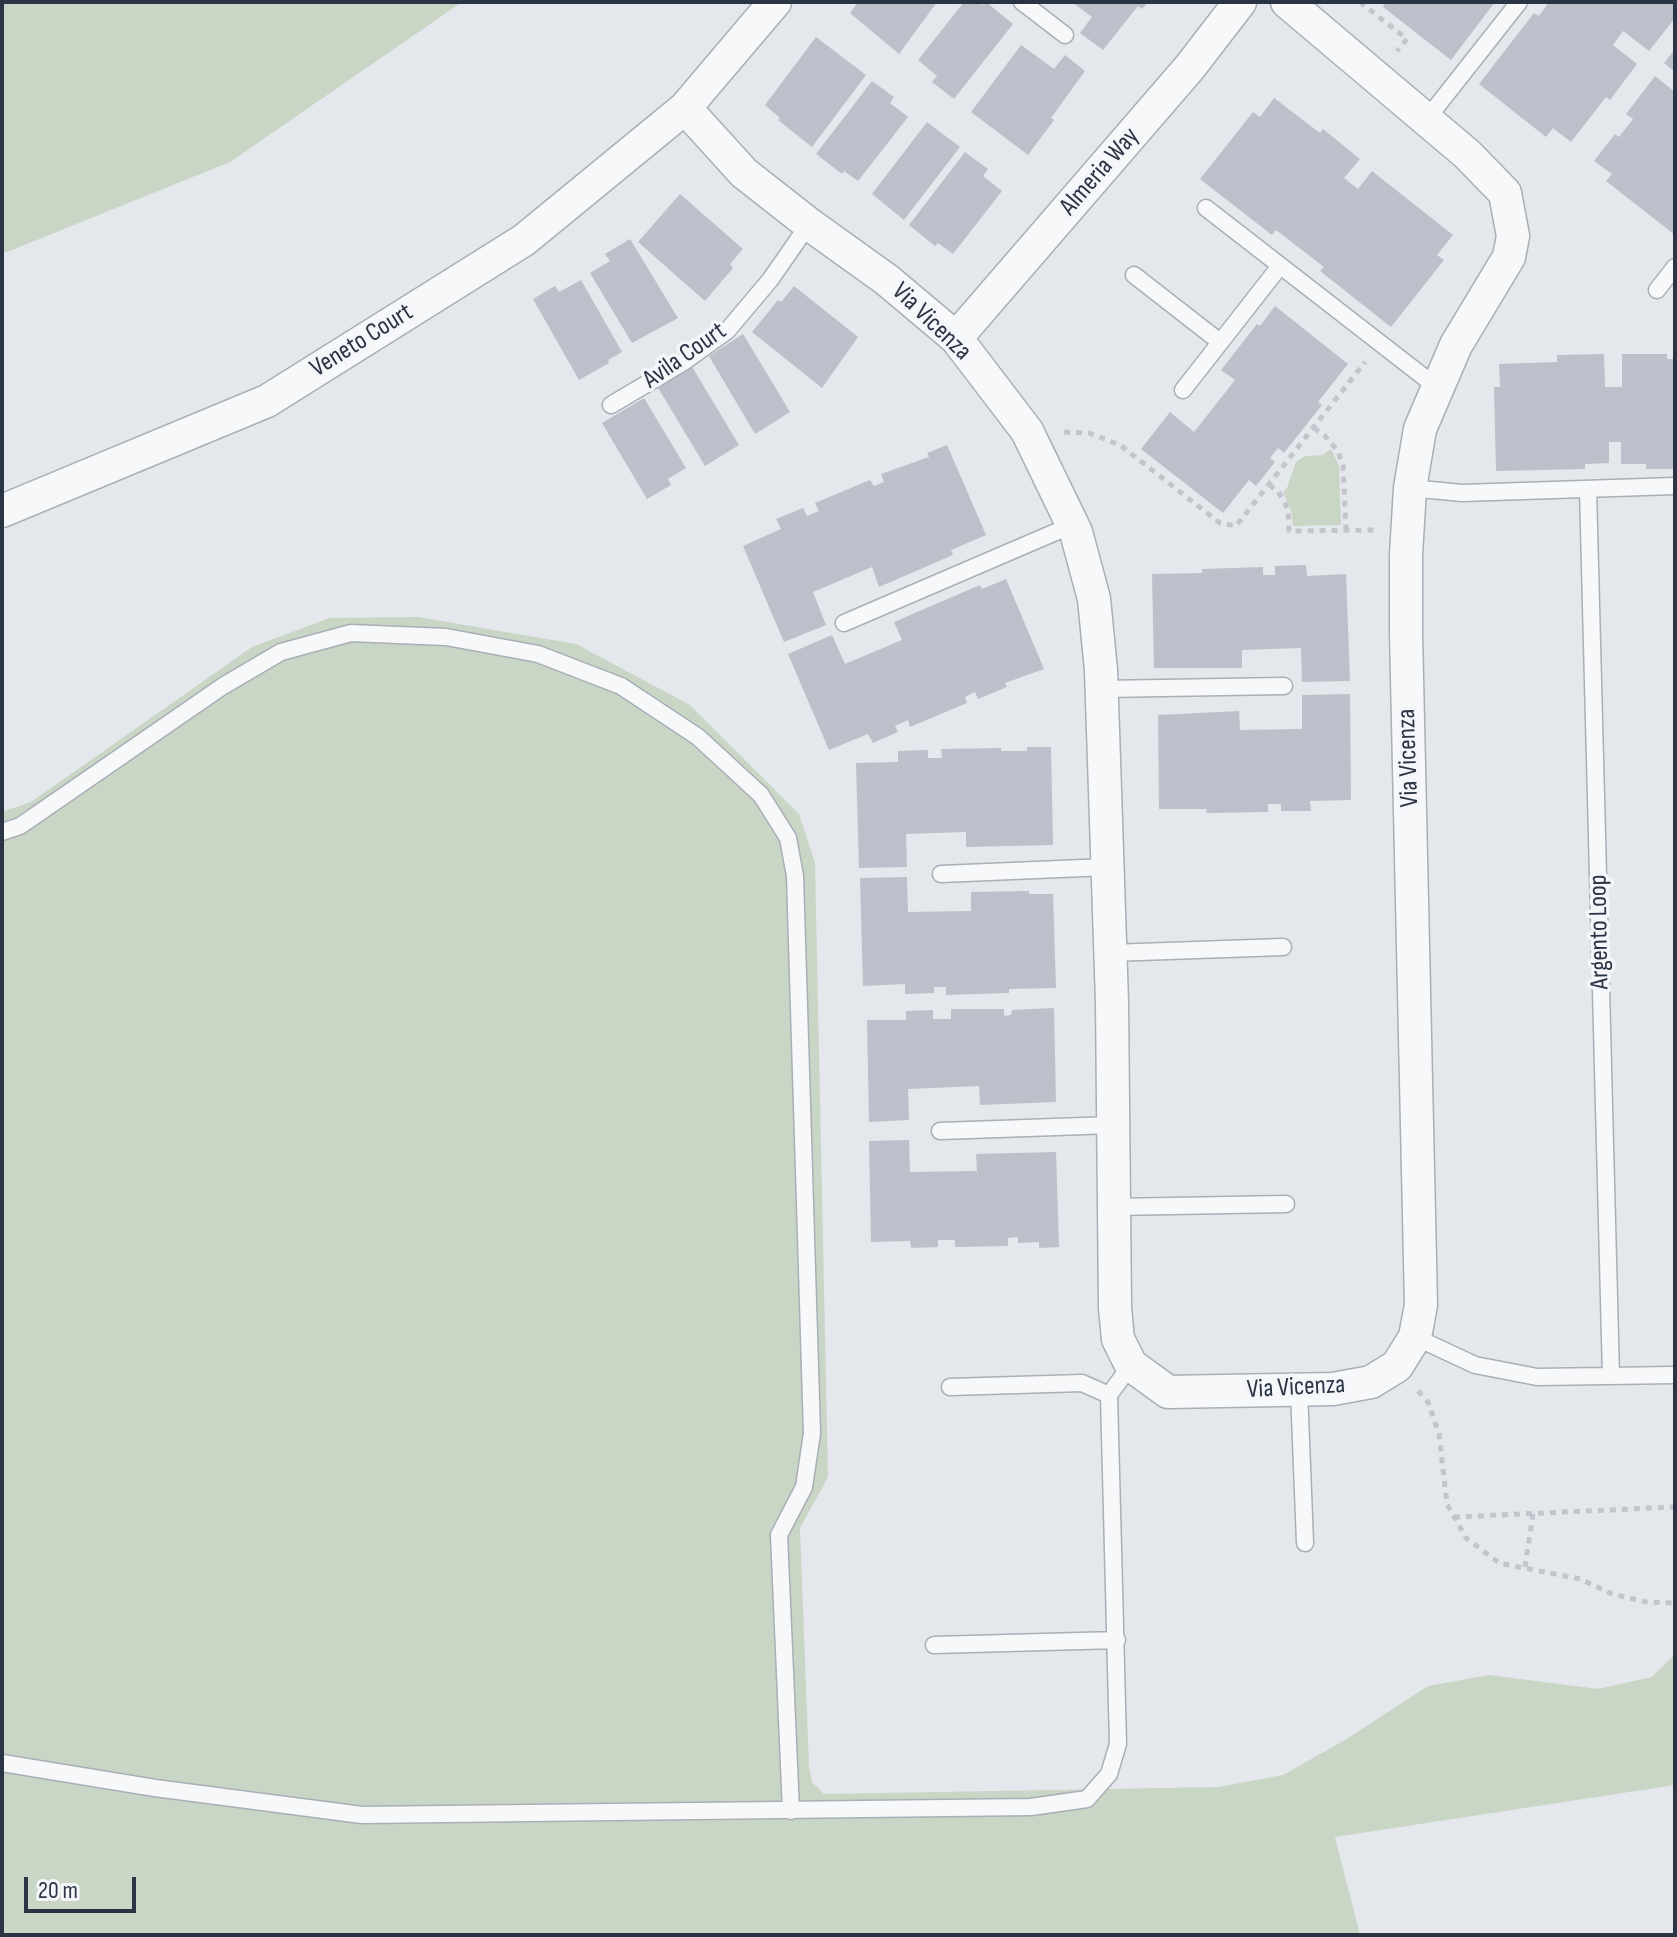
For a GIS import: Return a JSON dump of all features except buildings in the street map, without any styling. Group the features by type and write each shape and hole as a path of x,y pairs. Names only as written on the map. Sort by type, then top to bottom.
{"street":[{"name":"Veneto Court","path":"2,511 267,401 524,240 685,108 775,2"},
{"name":"Almeria Way","path":"956,338 1190,67 1240,2"},
{"name":"Via Vicenza","path":"685,108 744,173 887,280 956,338 1027,431 1072,525 1094,599 1102,689 1110,953 1115,1308 1118,1339 1131,1365 1168,1392 1333,1389 1371,1382 1397,1366 1415,1337 1421,1305 1415,935 1408,742 1407,529 1410,488 1420,429 1456,345 1509,257 1513,236 1505,193 1467,154 1287,2"}],"lane":[{"path":"1022,2 1065,35"},
{"path":"1426,120 1519,2"},
{"path":"1206,208 1438,388"},
{"name":"Avila Court","path":"611,405 685,361 727,331 770,280 809,224"},
{"path":"1183,390 1280,266"},
{"path":"1657,290 1675,267"},
{"path":"1134,275 1220,342"},
{"path":"1410,488 1462,493 1675,486"},
{"name":"Argento Loop","path":"1588,489 1611,1376"},
{"path":"844,623 1072,525"},
{"path":"2,832 20,826 223,686 281,652 351,633 446,637 538,654 621,686 698,737 761,795 788,838 795,876 812,1417 804,1487 779,1535 791,1811"},
{"path":"1102,689 1284,686"},
{"path":"941,874 1107,867"},
{"path":"1110,953 1283,947"},
{"path":"940,1131 1113,1125"},
{"path":"1114,1207 1286,1204"},
{"path":"1415,1337 1475,1365 1537,1377 1675,1375"},
{"path":"2,1763 155,1788 362,1815 1031,1807 1087,1799 1109,1774 1118,1744 1109,1395 1131,1365"},
{"path":"950,1387 1082,1383 1109,1395"},
{"path":"1299,1390 1305,1543"},
{"path":"934,1645 1117,1640"}],"path":[{"path":"1360,2 1407,39 1396,52"},
{"path":"1032,443 1074,431 1104,438 1120,445 1220,523 1236,526 1380,343"},
{"path":"1314,428 1338,451 1343,466 1346,530"},
{"path":"1269,485 1278,491 1288,509 1289,531 1407,529"},
{"path":"1397,1366 1428,1402 1439,1434 1447,1504 1466,1538 1499,1563 1580,1579 1612,1594 1647,1602 1675,1603"},
{"path":"1454,1517 1675,1507"},
{"path":"1525,1567 1533,1514"}],"green space":[{"path":"2,2 462,2 230,162 2,254"},
{"path":"1331,449 1339,466 1341,525 1293,526 1291,510 1283,492 1296,462 1305,456 1323,455"},
{"path":"418,617 576,644 690,705 799,814 815,863 828,1477 800,1528 809,1767 812,1782 824,1794 1219,1787 1283,1775 1345,1740 1428,1686 1489,1675 1598,1689 1652,1677 1675,1654 1675,1785 1335,1837 1360,1935 2,1935 2,812 31,802 252,647 330,618"}]}
